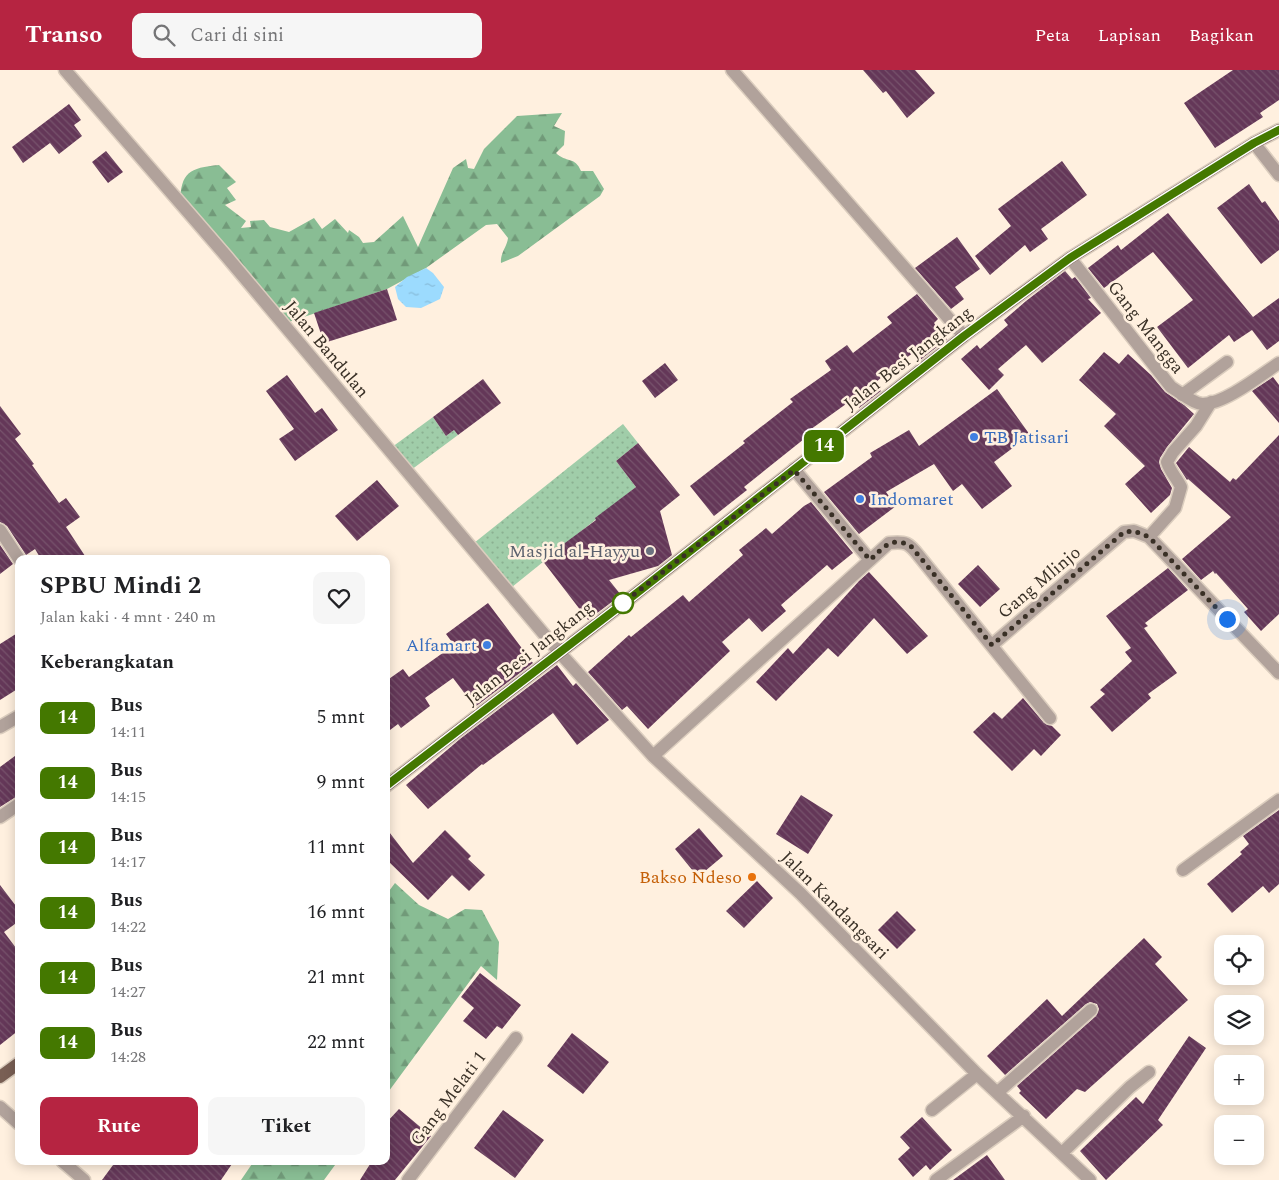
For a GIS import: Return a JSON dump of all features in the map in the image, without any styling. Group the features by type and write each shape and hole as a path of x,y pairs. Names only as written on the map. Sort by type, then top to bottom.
{"main road":[{"name":"Jalan Besi Jangkang","path":"390,783 964,336 1070,258 1254,143 1279,130"},
{"path":"0,1077 15,1066"}],"street":[{"name":"Jalan Bandulan","path":"65,70 227,257 559,652"},
{"path":"732,70 964,336"},
{"path":"1254,143 1279,175"},
{"name":"Gang Mangga","path":"1070,258 1171,387 1182,395 1227,362"},
{"path":"1182,395 1202,404 1226,398 1279,364"},
{"path":"1211,402 1196,426 1173,452 1167,462 1181,487 1175,508 1149,537 1279,673"},
{"path":"794,470 870,560"},
{"path":"0,530 16,555"},
{"name":"Gang Mlinjo","path":"653,756 889,543 901,541 910,545 992,645 1124,532 1134,531 1149,537"},
{"path":"992,645 1050,718"},
{"name":"Jalan Kandangsari","path":"559,652 653,756 800,893 977,1074 1024,1116 1090,1180"},
{"path":"0,727 15,718"},
{"path":"1183,870 1279,800"},
{"path":"0,816 15,807"},
{"path":"998,1092 1090,1010"},
{"name":"Gang Melati 1","path":"408,1180 516,1038"},
{"path":"1062,1152 1130,1087 1149,1072"},
{"path":"932,1110 977,1074"},
{"path":"0,1107 15,1120"},
{"path":"936,1180 1024,1116"},
{"path":"67,1165 84,1180"}],"green space":[{"path":"562,113 554,126 565,131 564,145 556,153 576,163 581,171 593,171 604,189 600,196 518,256 501,263 508,238 497,224 486,225 426,268 387,289 283,324 180,203 182,184 189,174 200,168 219,165 236,182 227,188 236,200 225,205 246,221 241,228 251,227 250,221 264,220 270,227 289,232 314,218 322,229 335,219 348,233 349,230 359,237 363,243 374,242 403,216 418,247 453,168 466,159 468,168 474,169 484,149 517,116"},
{"path":"433,417 446,436 454,430 458,435 407,473 388,450"},
{"path":"623,424 638,443 616,461 636,487 507,591 469,547"},
{"path":"395,883 419,905 448,919 465,909 482,910 499,942 497,980 481,966 390,1090 390,890"},
{"path":"251,1165 335,1165 324,1180 241,1180"}],"water":[{"path":"426,268 433,273 444,287 440,299 421,308 406,307 398,299 395,287 407,277"}],"building":[{"path":"863,70 915,70 935,93 907,118 886,91 883,93"},
{"path":"1233,70 1279,70 1279,100 1260,113 1263,117 1215,148 1184,103"},
{"path":"69,104 81,120 74,125 82,136 59,154 50,143 23,163 12,147"},
{"path":"106,151 123,172 108,183 92,162"},
{"path":"1062,161 1087,195 1041,229 1048,239 1030,252 1025,245 990,275 975,256 1011,226 998,209"},
{"path":"1249,184 1262,203 1265,201 1279,221 1279,250 1261,264 1217,208"},
{"path":"1168,213 1253,317 1279,298 1279,341 1267,350 1252,330 1234,342 1229,335 1188,368 1157,327 1193,300 1153,252 1104,288 1088,268 1118,245 1121,250"},
{"path":"957,237 980,269 955,287 964,299 951,309 915,268"},
{"path":"1065,271 1072,279 1075,277 1091,298 1088,299 1101,313 1042,363 1026,345 998,369 1004,375 989,390 961,359 977,345 980,349 1008,325 1004,320"},
{"path":"387,289 397,320 324,343 314,313"},
{"path":"917,294 938,319 934,323 947,339 919,361 914,352 883,376 875,383 881,391 859,408 853,399 807,432 809,435 744,487 747,490 714,516 690,486 793,402 790,399 831,370 825,361 847,345 853,353 892,323 887,317"},
{"path":"1104,352 1119,364 1128,354 1151,375 1165,392 1194,414 1160,458 1161,469 1172,488 1170,495 1151,513 1125,484 1145,466 1104,426 1116,414 1079,380"},
{"path":"665,363 678,380 655,398 642,381"},
{"path":"287,375 315,413 322,408 338,430 295,461 279,439 294,429 266,391"},
{"path":"1273,377 1279,385 1279,423 1252,391"},
{"path":"483,379 501,403 458,435 454,430 446,436 433,417"},
{"path":"997,389 1030,435 994,462 1012,486 982,509 962,484 953,491 934,464 886,492 896,506 859,534 824,492 872,457 870,453 909,430 919,446"},
{"path":"0,406 21,434 15,439 59,503 66,498 80,517 66,527 84,555 39,555 35,549 26,555 7,526 0,522"},
{"path":"1279,435 1279,614 1261,631 1244,612 1248,609 1216,573 1213,571 1201,580 1182,559 1231,517 1187,480 1176,463 1189,447 1230,482 1233,478 1236,480"},
{"path":"638,443 680,495 660,511 672,555 658,566 609,580 621,595 588,620 542,560 596,520 595,518 636,487 616,461"},
{"path":"377,480 399,506 357,541 335,516"},
{"path":"811,502 853,553 832,570 827,565 781,605 786,611 762,632 749,618 722,642 730,651 648,729 627,706 622,710 588,672 629,635 631,637 683,595 689,602 743,555 739,550 766,528 772,534"},
{"path":"0,545 13,564 0,574"},
{"path":"978,565 1000,589 980,607 958,584"},
{"path":"1168,568 1188,590 1145,623 1148,626 1144,628 1177,673 1148,694 1151,698 1112,732 1090,707 1105,694 1100,690 1132,661 1125,652 1131,648 1106,616"},
{"path":"869,572 928,636 907,654 874,618 838,657 828,648 776,701 756,682 788,648 793,654"},
{"path":"488,603 533,663 475,707 453,678 425,698 430,706 401,728 398,724 390,730 390,678 403,669 409,677 454,645 446,634"},
{"path":"15,635 15,691 0,700 0,644"},
{"path":"557,665 573,686 576,683 609,720 577,745 553,713 482,764 428,809 406,785 460,739"},
{"path":"1023,698 1044,723 1052,726 1061,735 1041,756 1034,749 1012,771 973,732 994,712 1002,719"},
{"path":"15,756 15,798 0,807 0,767"},
{"path":"801,795 833,815 808,854 776,834"},
{"path":"1279,810 1279,884 1269,893 1263,886 1232,913 1207,884 1242,854 1240,852 1249,844 1243,836"},
{"path":"699,828 723,856 698,877 675,849"},
{"path":"445,830 471,856 468,859 485,875 469,891 452,875 428,900 390,863 390,833 413,863"},
{"path":"757,881 773,898 744,928 726,911"},
{"path":"0,885 15,905 15,924 4,932 15,947 15,1033 0,1045"},
{"path":"897,911 916,930 897,949 878,930"},
{"path":"1144,938 1162,957 1155,964 1188,1000 1085,1092 1077,1089 1046,1119 1019,1093 1021,1091 1017,1086 1096,1016 1099,1009 1097,1004 1090,1002 1086,1004 1005,1075 987,1056 1047,999 1062,1016"},
{"path":"480,973 521,1005 502,1029 497,1026 486,1039 463,1021 474,1008 461,997"},
{"path":"572,1033 609,1062 583,1094 547,1066"},
{"path":"1189,1036 1206,1048 1158,1120 1163,1125 1106,1180 1080,1151 1136,1097 1143,1104"},
{"path":"399,1109 431,1136 395,1180 360,1180 369,1165 390,1165 390,1119"},
{"path":"503,1110 544,1140 515,1178 474,1148"},
{"path":"922,1117 952,1150 930,1170 926,1165 913,1177 898,1159 910,1148 900,1137"},
{"path":"987,1155 1005,1180 953,1180"},
{"path":"113,1165 231,1165 221,1180 102,1180"}],"bus line":[{"name":"14","path":"390,783 633,596 964,336 1040,280 1085,248 1254,143 1279,130"}],"place":[{"name":"TB Jatisari","path":"974,437"},
{"name":"Indomaret","path":"860,499"},
{"name":"Masjid al-Hayyu","path":"650,551"},
{"name":"Alfamart","path":"487,645"},
{"name":"Bakso Ndeso","path":"752,877"}],"route":[{"path":"623,603 618,607 794,470 870,560 889,543 901,541 910,545 992,645 1124,532 1134,531 1149,537 1227,619"}]}
